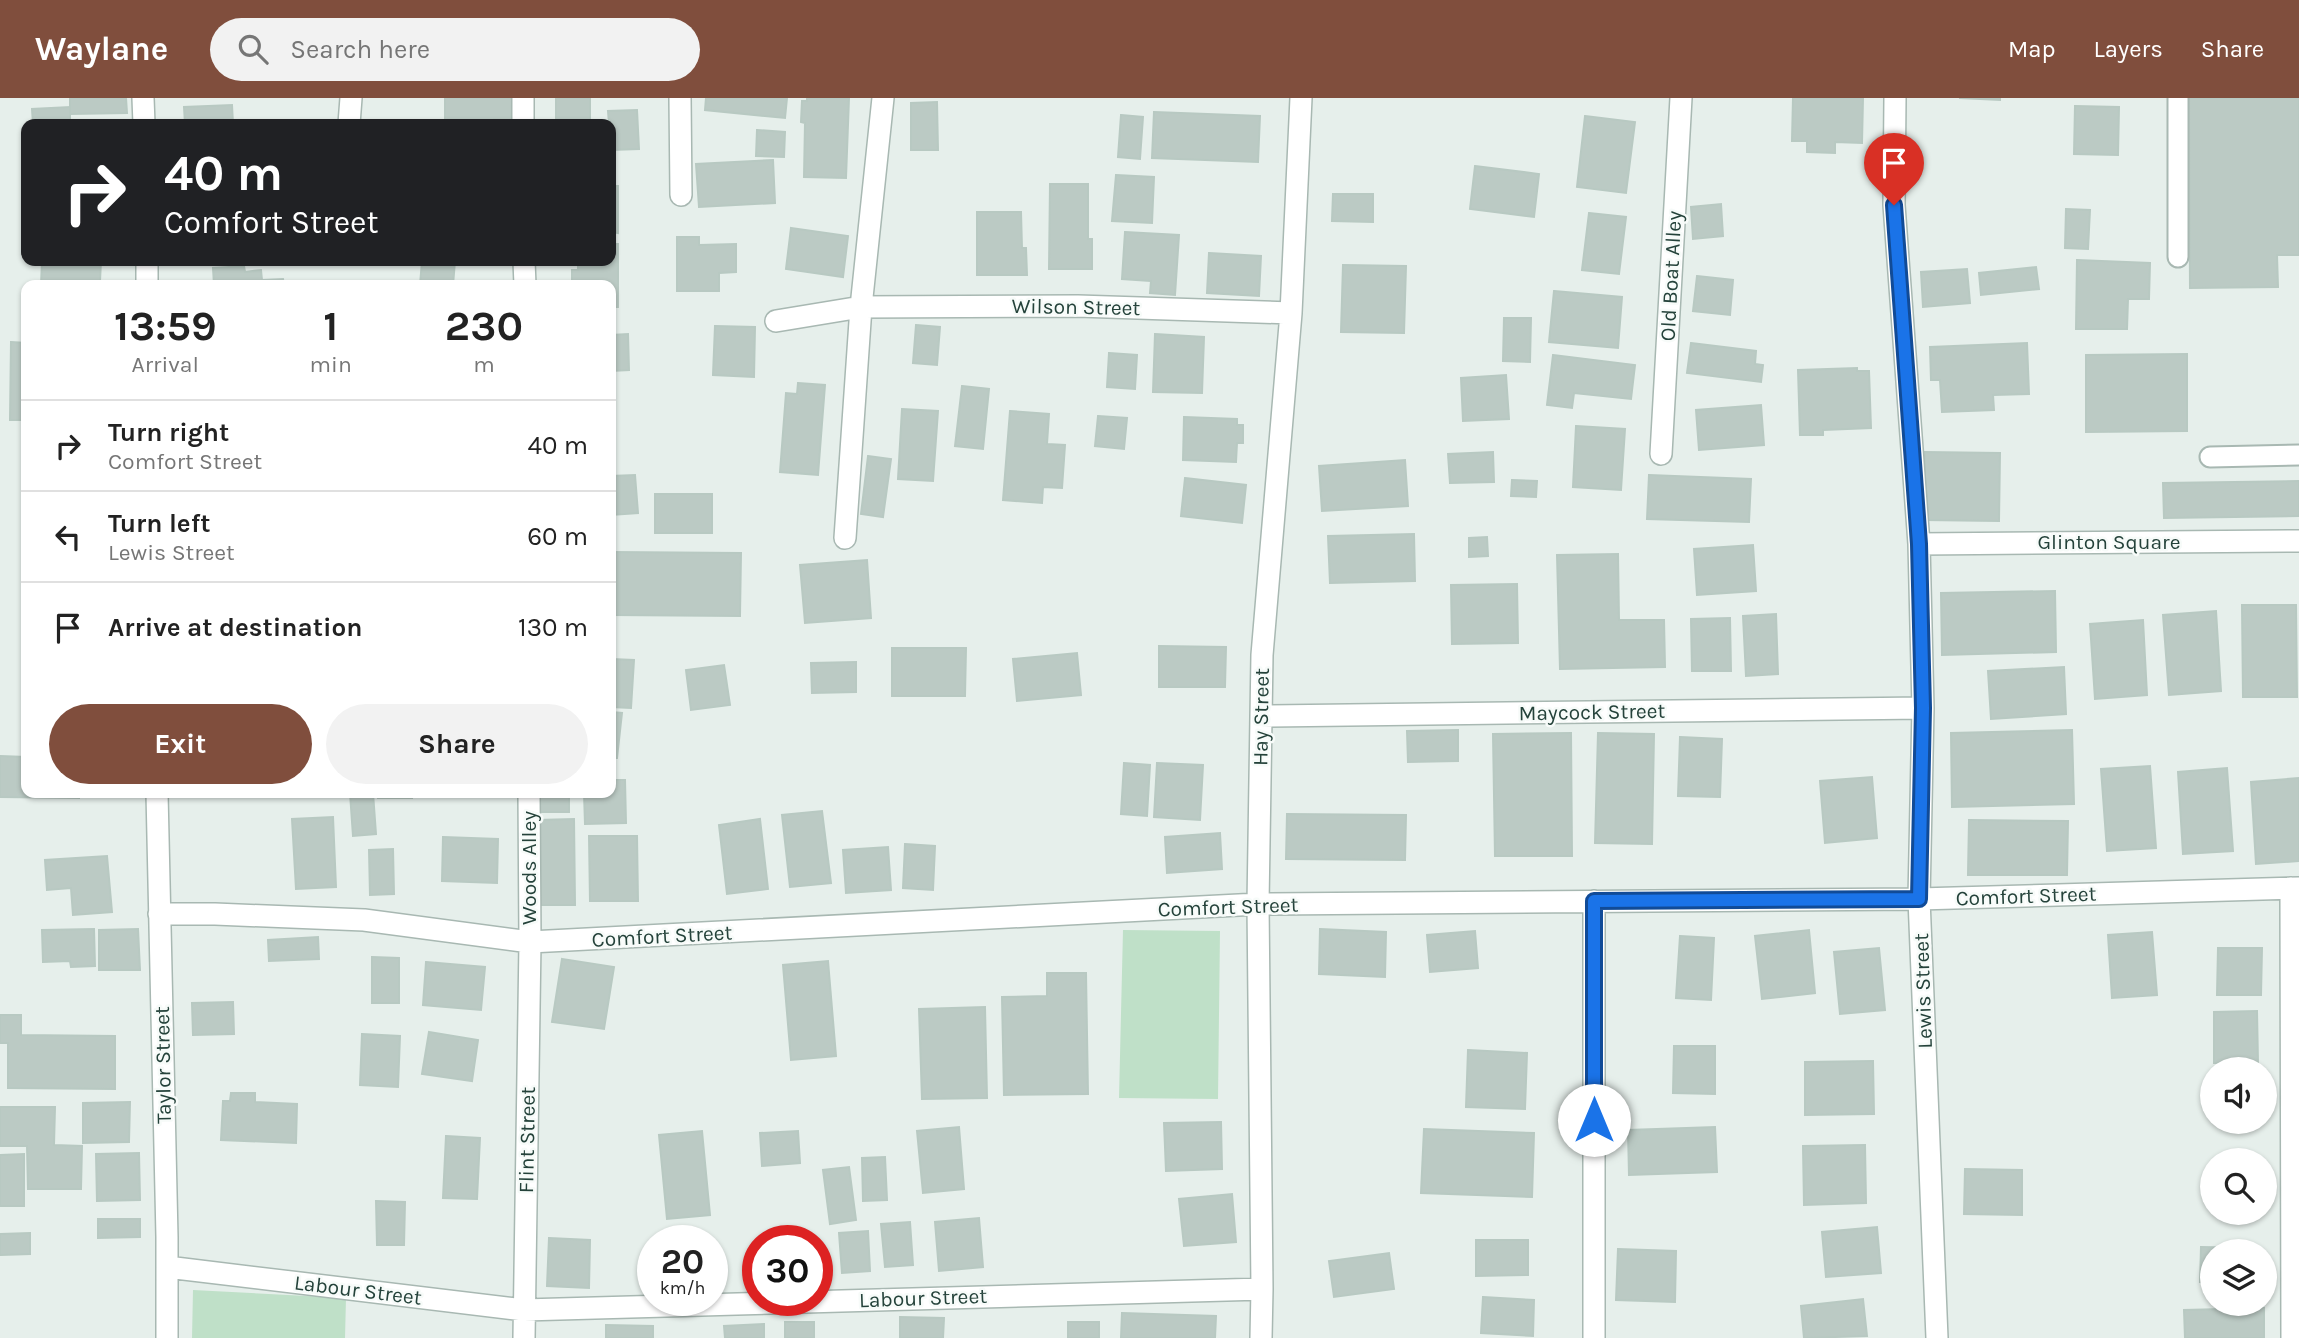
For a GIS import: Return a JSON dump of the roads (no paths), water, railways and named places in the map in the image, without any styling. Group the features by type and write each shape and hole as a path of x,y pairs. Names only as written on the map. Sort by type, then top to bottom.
{"street":[{"path":"143,98 144,119"},
{"path":"349,119 351,98"},
{"path":"523,98 523,119"},
{"path":"680,98 681,195"},
{"path":"845,538 861,307 883,98"},
{"name":"Hay Street","path":"1261,1338 1258,904 1263,642 1291,313 1301,98"},
{"name":"Old Boat Alley","path":"1661,454 1681,98"},
{"name":"Lewis Street","path":"1895,98 1894,205 1919,544 1923,708 1919,899 1937,1338"},
{"name":"Wilson Street","path":"776,321 861,307 1078,306 1291,313"},
{"name":"Glinton Square","path":"1919,544 2299,541"},
{"name":"Maycock Street","path":"1261,716 1923,708"},
{"name":"Taylor Street","path":"157,798 167,1338"},
{"name":"Woods Alley","path":"529,798 530,943"},
{"path":"2292,1338 2295,888"},
{"name":"Comfort Street","path":"159,914 364,920 530,943 1258,904 1919,899 2295,888"},
{"path":"1594,901 1594,1338"},
{"name":"Flint Street","path":"524,1338 530,943"},
{"name":"Labour Street","path":"167,1268 524,1310 1262,1289"}],"lane":[{"path":"2178,98 2178,257"},
{"path":"2210,457 2299,455"}]}
